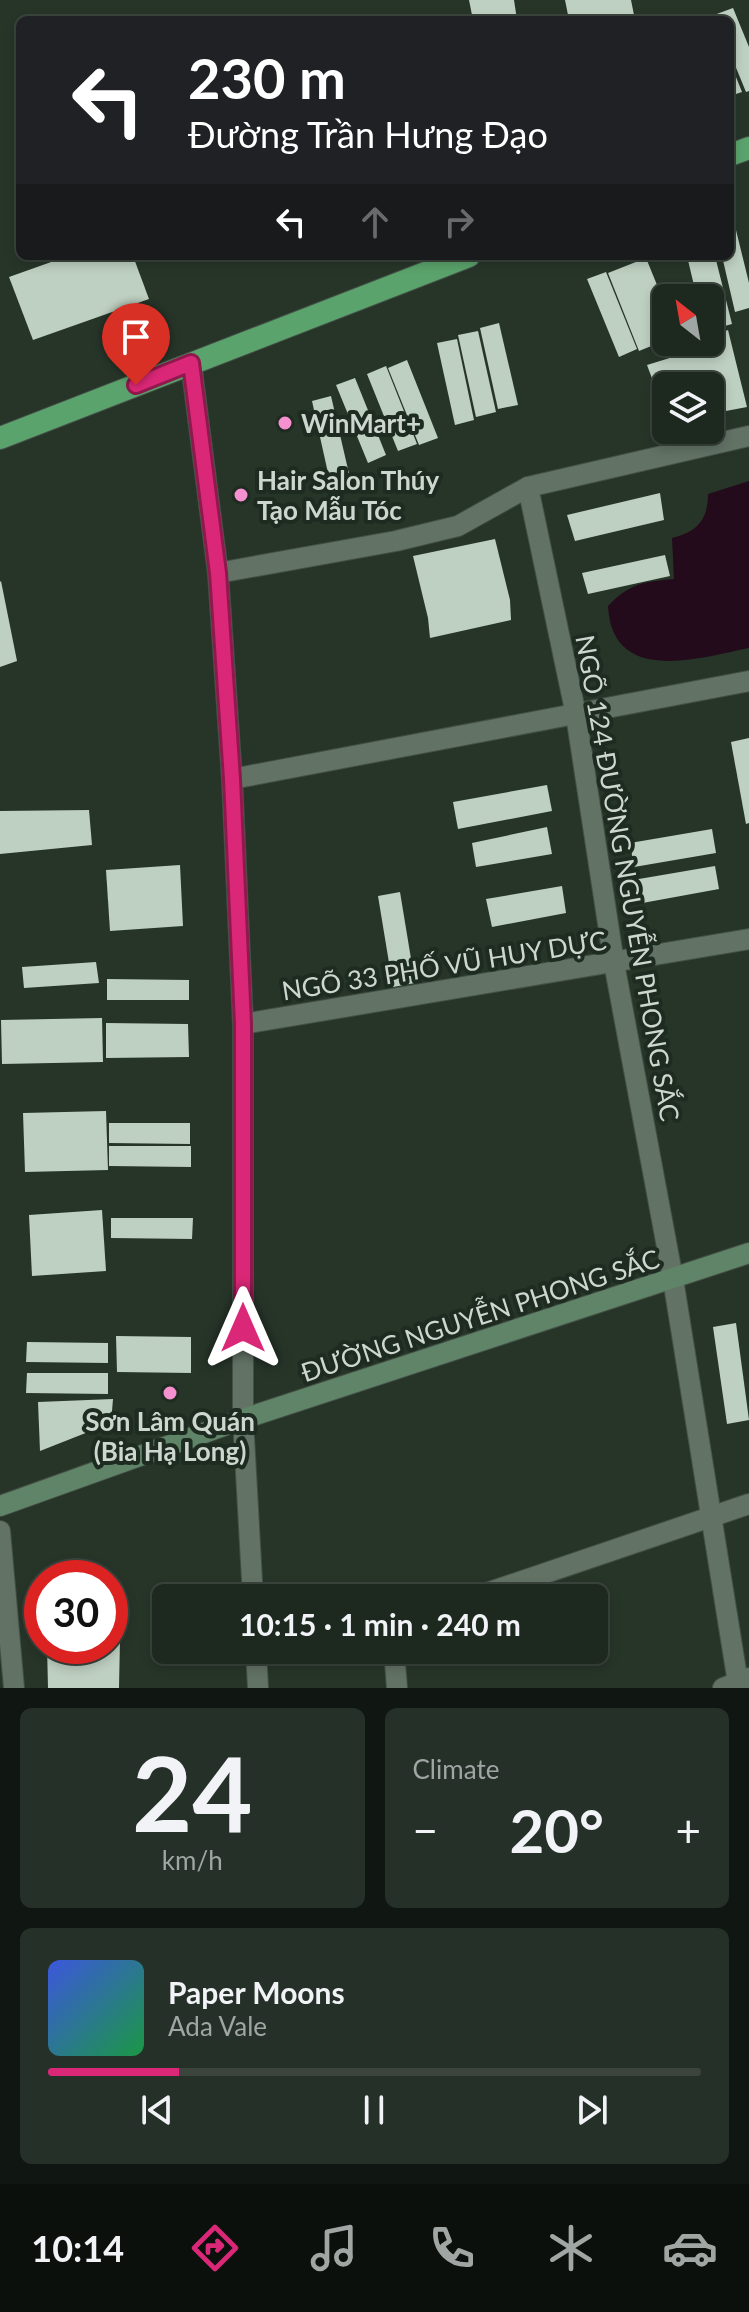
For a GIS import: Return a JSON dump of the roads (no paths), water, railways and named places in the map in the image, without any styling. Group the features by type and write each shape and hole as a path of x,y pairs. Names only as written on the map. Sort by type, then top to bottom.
{"highway":[{"path":"0,438 459,260"}],"main road":[{"name":"ĐƯỜNG NGUYỄN PHONG SẮC","path":"0,1506 243,1419 749,1253"}],"street":[{"path":"191,363 218,573 232,779 243,1024 243,1419 252,1584"},
{"path":"218,573 396,541 458,526 528,487 749,436"},
{"name":"NGÕ 124 ĐƯỜNG NGUYỄN PHONG SẮC","path":"528,487 576,715 614,963 673,1279 737,1683"},
{"path":"232,779 749,681"},
{"name":"NGÕ 33 PHỐ VŨ HUY DỰC","path":"243,1024 749,939"},
{"path":"513,1584 749,1504"},
{"path":"0,1531 14,1688"},
{"path":"257,1664 258,1688"},
{"path":"395,1664 397,1688"}],"place":[{"name":"WinMart+","path":"285,423"},
{"name":"Hair Salon Thúy Tạo Mẫu Tóc","path":"241,495"},
{"name":"Sơn Lâm Quán (Bia Hạ Long)","path":"170,1393"}]}
